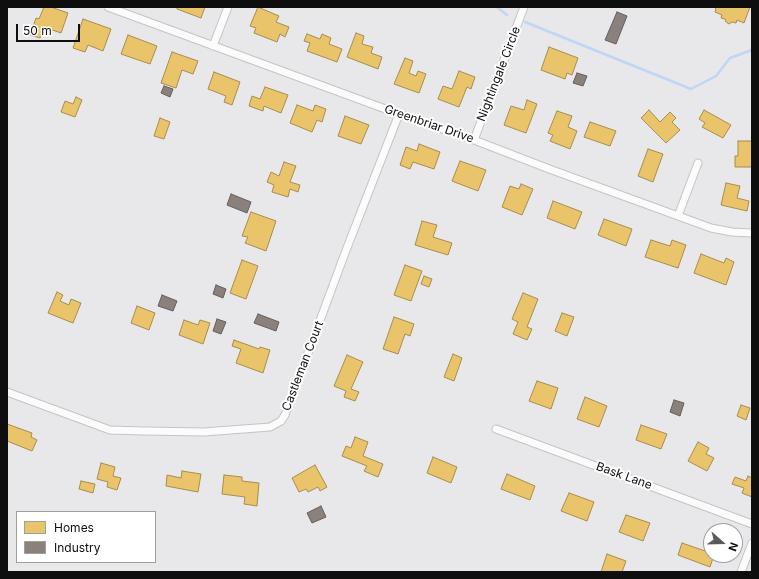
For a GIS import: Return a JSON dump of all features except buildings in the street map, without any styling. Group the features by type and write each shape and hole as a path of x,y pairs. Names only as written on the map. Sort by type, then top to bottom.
{"street":[{"name":"Greenbriar Drive","path":"108,7 711,228 732,232 752,233"},
{"path":"213,46 228,7"},
{"name":"Nightingale Circle","path":"474,140 524,7"},
{"name":"Castleman Court","path":"7,392 110,430 204,432 270,427 281,421 399,114"},
{"path":"678,216 698,163"},
{"name":"Bask Lane","path":"496,429 752,524"},
{"path":"741,572 752,543"}],"waterway":[{"path":"497,7 507,15"},
{"path":"525,22 691,89 716,76 730,58 752,50"}]}
